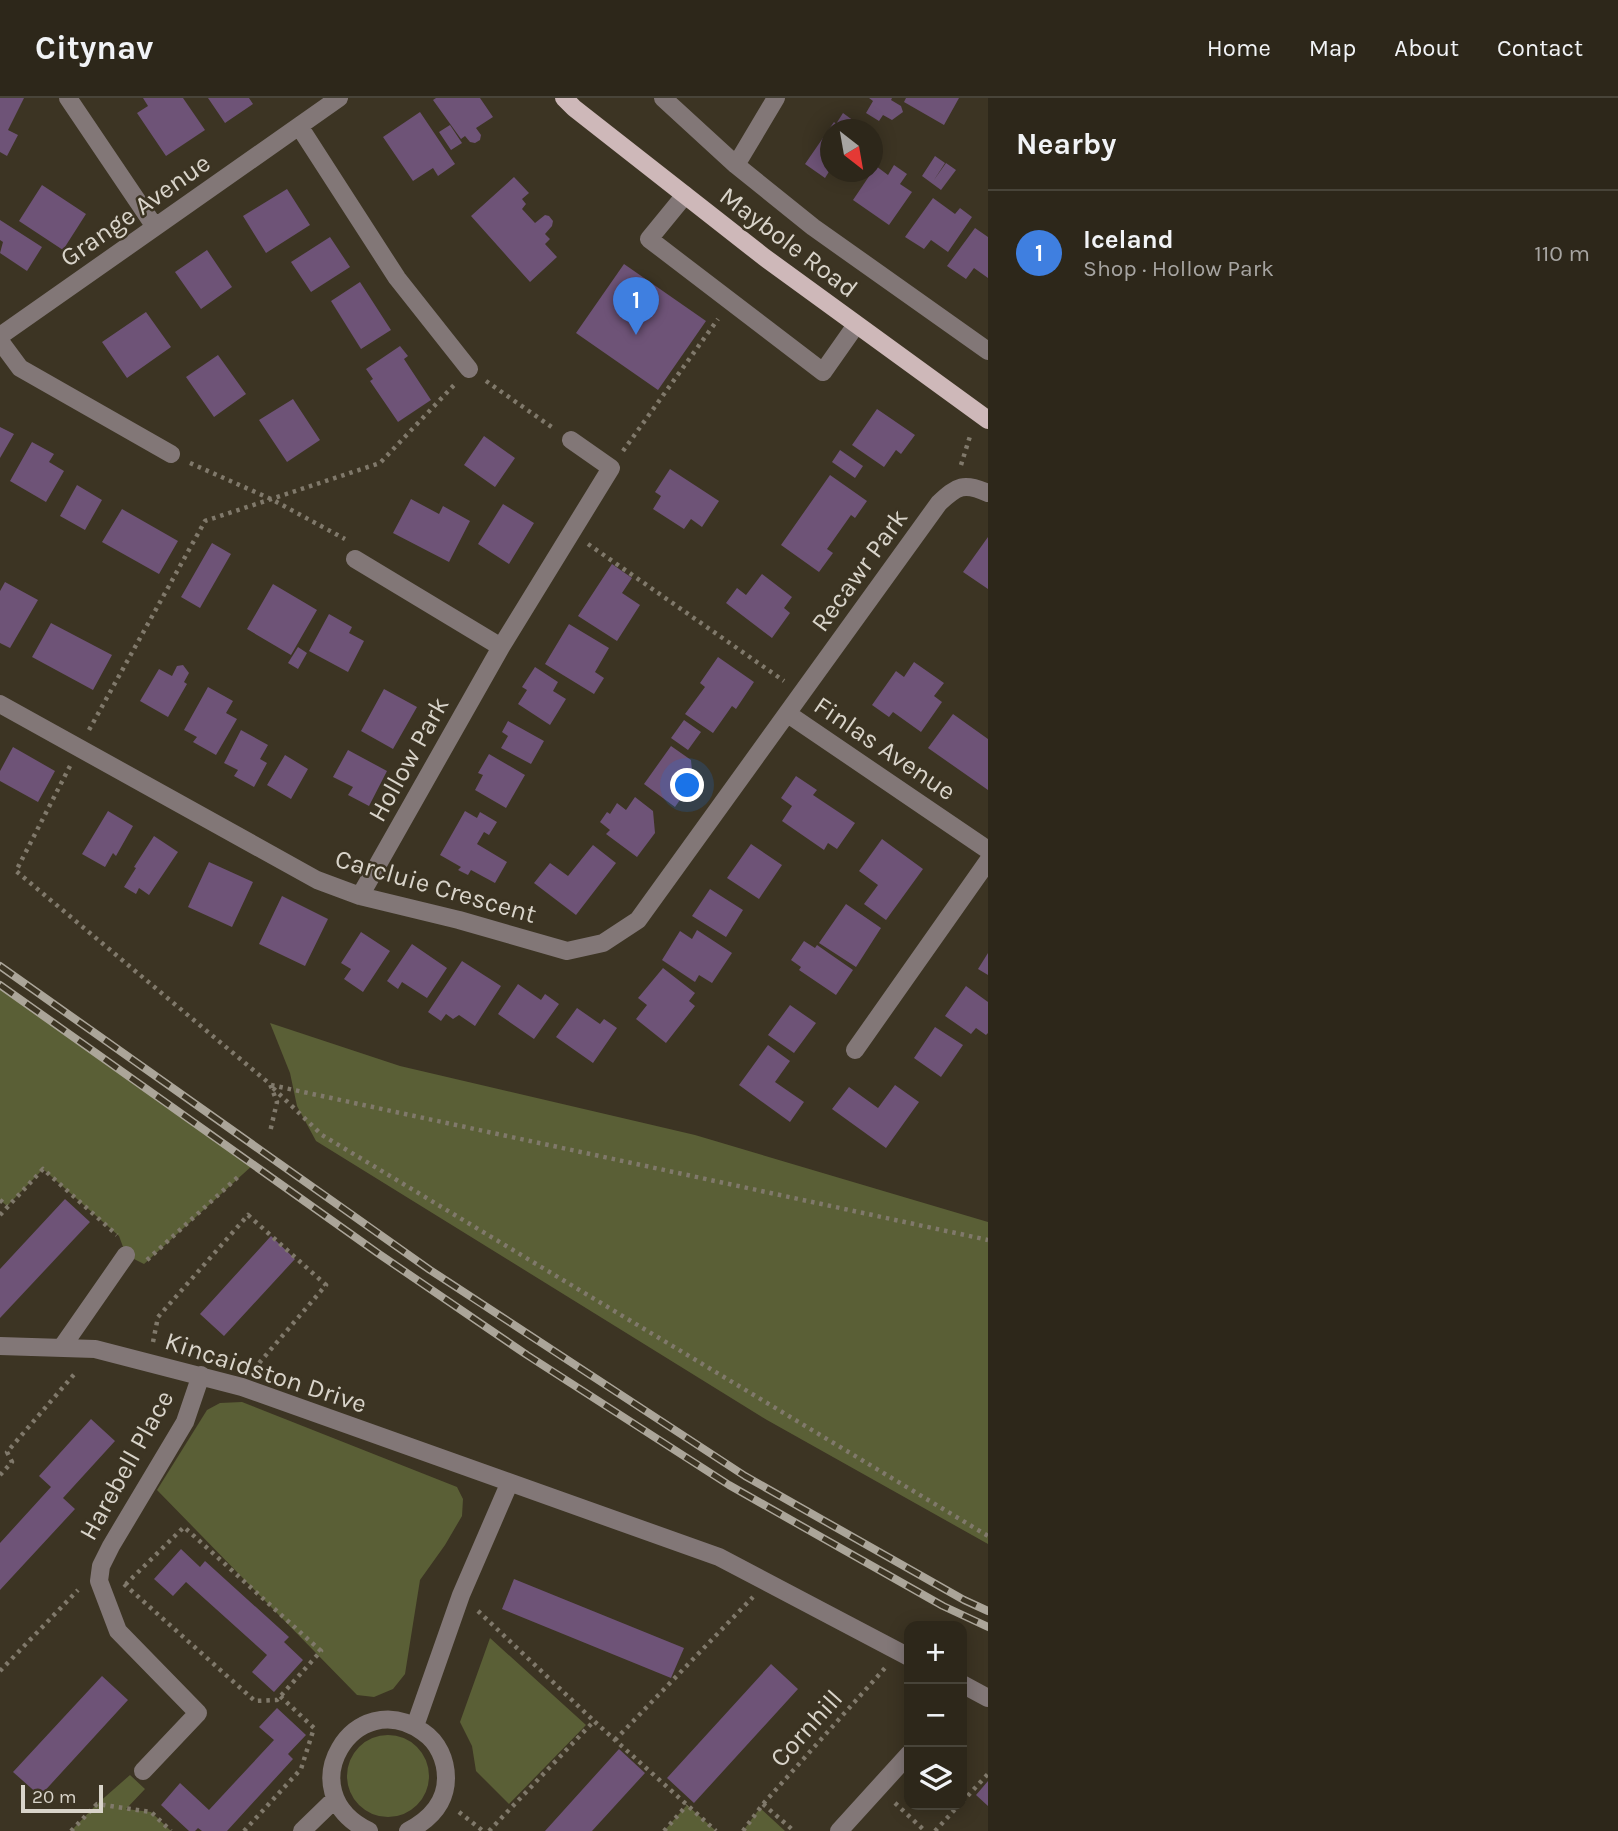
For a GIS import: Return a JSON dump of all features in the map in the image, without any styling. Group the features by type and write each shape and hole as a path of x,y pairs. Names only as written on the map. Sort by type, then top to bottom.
{"main road":[{"name":"Maybole Road","path":"564,98 685,195 856,325 983,416"}],"street":[{"path":"68,98 155,228"},
{"name":"Grange Avenue","path":"171,454 20,368 0,339 339,98"},
{"path":"663,98 736,165 813,227 988,351"},
{"path":"736,165 776,98"},
{"path":"299,126 397,278 469,369"},
{"path":"685,195 649,239 823,372 856,325"},
{"path":"571,440 611,468"},
{"name":"Hollow Park","path":"360,896 501,647 611,468"},
{"path":"954,489 972,486 988,493"},
{"name":"Recawr Park","path":"788,713 939,503 954,489"},
{"path":"355,559 501,647"},
{"name":"Carcluie Crescent","path":"0,704 317,880 360,896 459,920 567,951 603,943 638,920 788,713"},
{"name":"Finlas Avenue","path":"788,713 988,850"},
{"path":"855,1050 988,861"},
{"path":"62,1347 126,1255"},
{"name":"Kincaidston Drive","path":"0,1346 95,1349 239,1386 719,1557 904,1653"},
{"name":"Harebell Place","path":"143,1771 198,1713 118,1632 100,1573 111,1546 185,1422 201,1375"},
{"path":"415,1726 461,1595 509,1483"},
{"path":"967,1691 988,1698"},
{"path":"369,1831 356,1825 344,1813 335,1798 331,1782 332,1765 338,1749 348,1735 362,1726 380,1720 398,1720 415,1726 429,1736 439,1749 445,1765 446,1782 442,1799 421,1825 408,1831"},
{"path":"839,1831 904,1759"},
{"path":"302,1831 335,1798"}],"path":[{"path":"611,468 731,302"},
{"path":"571,440 469,369 380,463 205,521 79,747 16,871 270,1084 322,1135 988,1536"},
{"path":"954,489 983,416"},
{"path":"171,454 271,499 362,549 355,559"},
{"path":"571,532 802,694"},
{"path":"270,1084 277,1102 270,1132"},
{"path":"270,1084 988,1240"},
{"path":"0,1215 43,1169 119,1236 126,1255 144,1264 239,1176"},
{"path":"0,1199 8,1206"},
{"path":"149,1363 158,1317 248,1215 326,1285 239,1386"},
{"path":"0,1475 12,1462 8,1452 95,1349"},
{"path":"0,1671 100,1573 126,1584 255,1701 277,1700 321,1650 184,1527 126,1584"},
{"path":"615,1740 767,1582"},
{"path":"461,1595 594,1721 716,1831"},
{"name":"Cornhill","path":"743,1831 764,1804 904,1655"},
{"path":"244,1831 301,1769 314,1728 280,1696"},
{"path":"489,1831 594,1721"},
{"path":"967,1797 988,1774"},
{"path":"878,1787 925,1831"},
{"path":"442,1799 483,1831"},
{"path":"71,1831 97,1804 151,1812 170,1831"},
{"path":"764,1804 794,1831"},
{"path":"664,1831 687,1805"},
{"path":"935,1831 954,1810"}],"green space":[{"path":"0,987 254,1164 144,1264 126,1255 119,1236 43,1169 7,1206 0,1200"},
{"path":"270,1023 400,1066 695,1135 988,1222 988,1544 767,1420 316,1141 297,1106 290,1073"},
{"path":"242,1402 457,1487 463,1499 462,1516 420,1580 405,1674 393,1689 374,1697 357,1695 157,1490 207,1410 220,1403"},
{"path":"490,1638 586,1725 509,1804 476,1771 472,1746 460,1722"},
{"path":"380,1735 396,1735 411,1742 422,1753 429,1768 426,1792 417,1805 396,1817 380,1817 365,1810 354,1799 347,1784 347,1768 354,1753 365,1742"},
{"path":"130,1775 145,1789 126,1809 151,1812 171,1831 71,1831 97,1804"},
{"path":"687,1805 716,1831 664,1831"},
{"path":"760,1808 785,1831 743,1831"}],"building":[{"path":"0,98 24,98 8,130 18,135 7,156 0,152"},
{"path":"143,98 183,98 205,130 166,156 137,113 148,106"},
{"path":"208,98 249,98 253,104 225,123"},
{"path":"480,98 493,117 476,128 481,135 480,140 475,143 465,136 461,139 433,100"},
{"path":"869,98 892,98 891,100 901,106 903,112 892,120 883,115 880,119 876,119 866,113 873,101"},
{"path":"906,98 959,98 944,125 904,102"},
{"path":"420,112 455,164 438,176 433,168 413,181 383,137"},
{"path":"843,113 851,119 839,119"},
{"path":"450,125 462,143 451,150 439,132"},
{"path":"820,142 820,174 805,164"},
{"path":"935,156 945,163 934,180 946,163 956,170 941,190 922,176"},
{"path":"894,165 907,174 900,184 912,192 889,225 853,200 865,182 883,182 883,171 888,175"},
{"path":"514,177 529,193 522,199 526,204 522,209 535,223 545,215 553,221 545,234 550,239 545,244 557,257 530,282 471,216"},
{"path":"42,185 86,214 63,250 19,221"},
{"path":"287,189 310,225 266,253 243,216"},
{"path":"933,198 955,214 960,208 972,217 948,252 931,240 924,249 905,237"},
{"path":"0,220 42,247 27,271 0,253 3,242 0,240"},
{"path":"975,228 988,237 988,278 974,268 966,279 947,266"},
{"path":"330,237 350,267 311,292 291,262"},
{"path":"207,250 232,287 201,309 175,272"},
{"path":"624,264 706,321 658,390 576,333"},
{"path":"360,282 391,330 361,349 331,301"},
{"path":"146,312 171,347 127,378 102,342"},
{"path":"400,346 408,356 404,359 431,400 398,422 370,381 373,379 366,369"},
{"path":"218,355 246,394 214,417 186,377"},
{"path":"293,399 320,440 287,462 259,420"},
{"path":"877,409 915,435 901,454 896,450 884,467 852,445"},
{"path":"0,427 14,434 0,458"},
{"path":"484,436 515,458 495,487 464,465"},
{"path":"32,442 54,454 49,462 64,471 46,502 10,481"},
{"path":"840,450 863,466 855,478 832,462"},
{"path":"670,469 719,501 702,527 691,519 684,529 653,509 661,496 655,492"},
{"path":"830,475 867,501 855,518 851,515 827,549 833,553 819,572 781,545"},
{"path":"77,485 102,500 85,530 60,516"},
{"path":"411,499 439,514 443,506 470,521 449,562 393,533"},
{"path":"503,504 534,523 509,564 478,544"},
{"path":"122,509 178,541 159,574 102,542"},
{"path":"988,537 988,589 963,572"},
{"path":"212,543 231,554 200,608 181,597"},
{"path":"612,564 632,578 622,593 640,605 617,641 578,616"},
{"path":"762,574 792,597 784,608 790,613 772,638 726,603 737,588 746,595"},
{"path":"5,582 38,600 10,648 0,643 0,591"},
{"path":"273,584 317,610 291,655 247,629"},
{"path":"329,614 352,627 349,633 364,641 348,672 309,651"},
{"path":"51,623 112,655 93,690 32,657"},
{"path":"569,624 609,648 595,672 604,678 594,694 545,664"},
{"path":"298,647 307,653 298,669 288,663"},
{"path":"718,657 754,682 736,709 732,706 713,733 685,714 705,687 700,683"},
{"path":"914,662 944,683 934,696 942,702 921,732 893,712 889,717 872,705 896,671 904,677"},
{"path":"183,665 189,673 184,682 187,684 168,717 140,701 159,669 172,676 177,666"},
{"path":"535,667 558,682 553,691 566,699 550,725 518,704 527,690 522,687"},
{"path":"208,687 233,701 226,713 237,719 216,755 193,742 197,737 184,730"},
{"path":"384,689 417,707 393,749 361,731"},
{"path":"953,714 988,739 988,790 928,748"},
{"path":"684,720 701,732 688,750 671,738"},
{"path":"508,721 544,741 531,764 501,748 508,736 502,732"},
{"path":"241,730 268,745 260,759 267,763 254,787 234,776 238,770 224,763"},
{"path":"671,746 691,760 693,781 675,807 644,784"},
{"path":"13,747 55,771 38,802 0,781 0,771"},
{"path":"348,750 387,771 369,806 348,795 353,787 333,777"},
{"path":"489,754 525,775 506,808 475,790 483,775 478,773"},
{"path":"285,755 308,769 291,799 267,785"},
{"path":"796,776 817,790 813,795 855,823 837,849 828,843 824,850 782,821 792,806 781,798"},
{"path":"635,797 653,811 655,833 637,857 606,834 610,830 600,822 607,812 610,814 617,803 626,810"},
{"path":"108,811 133,826 116,856 113,853 105,867 82,854"},
{"path":"465,811 477,818 480,812 497,822 489,835 484,832 477,844 507,862 495,883 471,870 468,875 458,870 461,867 440,855"},
{"path":"154,836 178,852 149,895 139,888 136,894 124,887"},
{"path":"882,839 923,869 886,920 864,904 878,885 859,871"},
{"path":"751,844 782,865 759,899 727,878"},
{"path":"593,845 616,863 576,915 534,883 550,863 568,876"},
{"path":"209,862 253,882 232,927 188,907"},
{"path":"710,889 743,910 726,937 692,916"},
{"path":"282,896 328,919 305,966 259,944"},
{"path":"846,904 881,928 856,967 819,943"},
{"path":"697,930 732,953 712,983 699,975 695,982 662,960 680,931 692,939"},
{"path":"361,932 390,951 363,992 344,979 351,969 341,963"},
{"path":"804,941 815,948 817,945 853,970 836,995 799,970 801,967 791,960"},
{"path":"412,944 447,968 427,998 402,982 398,989 387,981"},
{"path":"988,953 988,975 978,969"},
{"path":"462,961 501,986 475,1026 459,1015 453,1019 446,1014 441,1021 428,1012"},
{"path":"663,968 695,993 689,1001 695,1006 666,1043 636,1019 647,1005 638,998"},
{"path":"518,984 541,1000 545,994 559,1004 534,1039 498,1014"},
{"path":"966,986 988,1002 986,1035 976,1028 971,1034 945,1016"},
{"path":"790,1005 816,1023 794,1053 768,1035"},
{"path":"577,1008 600,1024 604,1019 617,1028 593,1063 556,1037"},
{"path":"935,1027 963,1045 941,1077 914,1058"},
{"path":"768,1045 790,1061 775,1082 804,1102 790,1122 739,1085"},
{"path":"895,1085 919,1102 886,1148 832,1109 849,1087 878,1108"},
{"path":"65,1199 90,1222 0,1318 0,1269"},
{"path":"271,1236 295,1259 224,1336 200,1314"},
{"path":"91,1419 115,1441 63,1498 75,1509 0,1590 0,1543 51,1487 39,1476"},
{"path":"181,1549 200,1567 205,1561 289,1637 284,1642 303,1660 274,1692 252,1672 267,1655 186,1582 173,1596 154,1579"},
{"path":"514,1579 684,1648 671,1678 502,1609"},
{"path":"771,1664 798,1689 694,1803 667,1778"},
{"path":"102,1676 128,1700 40,1796 13,1772"},
{"path":"277,1708 306,1735 288,1754 293,1759 227,1831 202,1831 198,1828 189,1831 161,1805 180,1783 209,1810 274,1740 259,1727"},
{"path":"619,1749 645,1773 592,1831 545,1831"},
{"path":"988,1781 988,1806 976,1795"}],"railway":[{"path":"0,966 430,1270 745,1476 988,1611"},
{"path":"0,985 379,1254 527,1355 729,1485 943,1606 988,1627"}],"place":[{"name":"Iceland","path":"636,335"}]}
